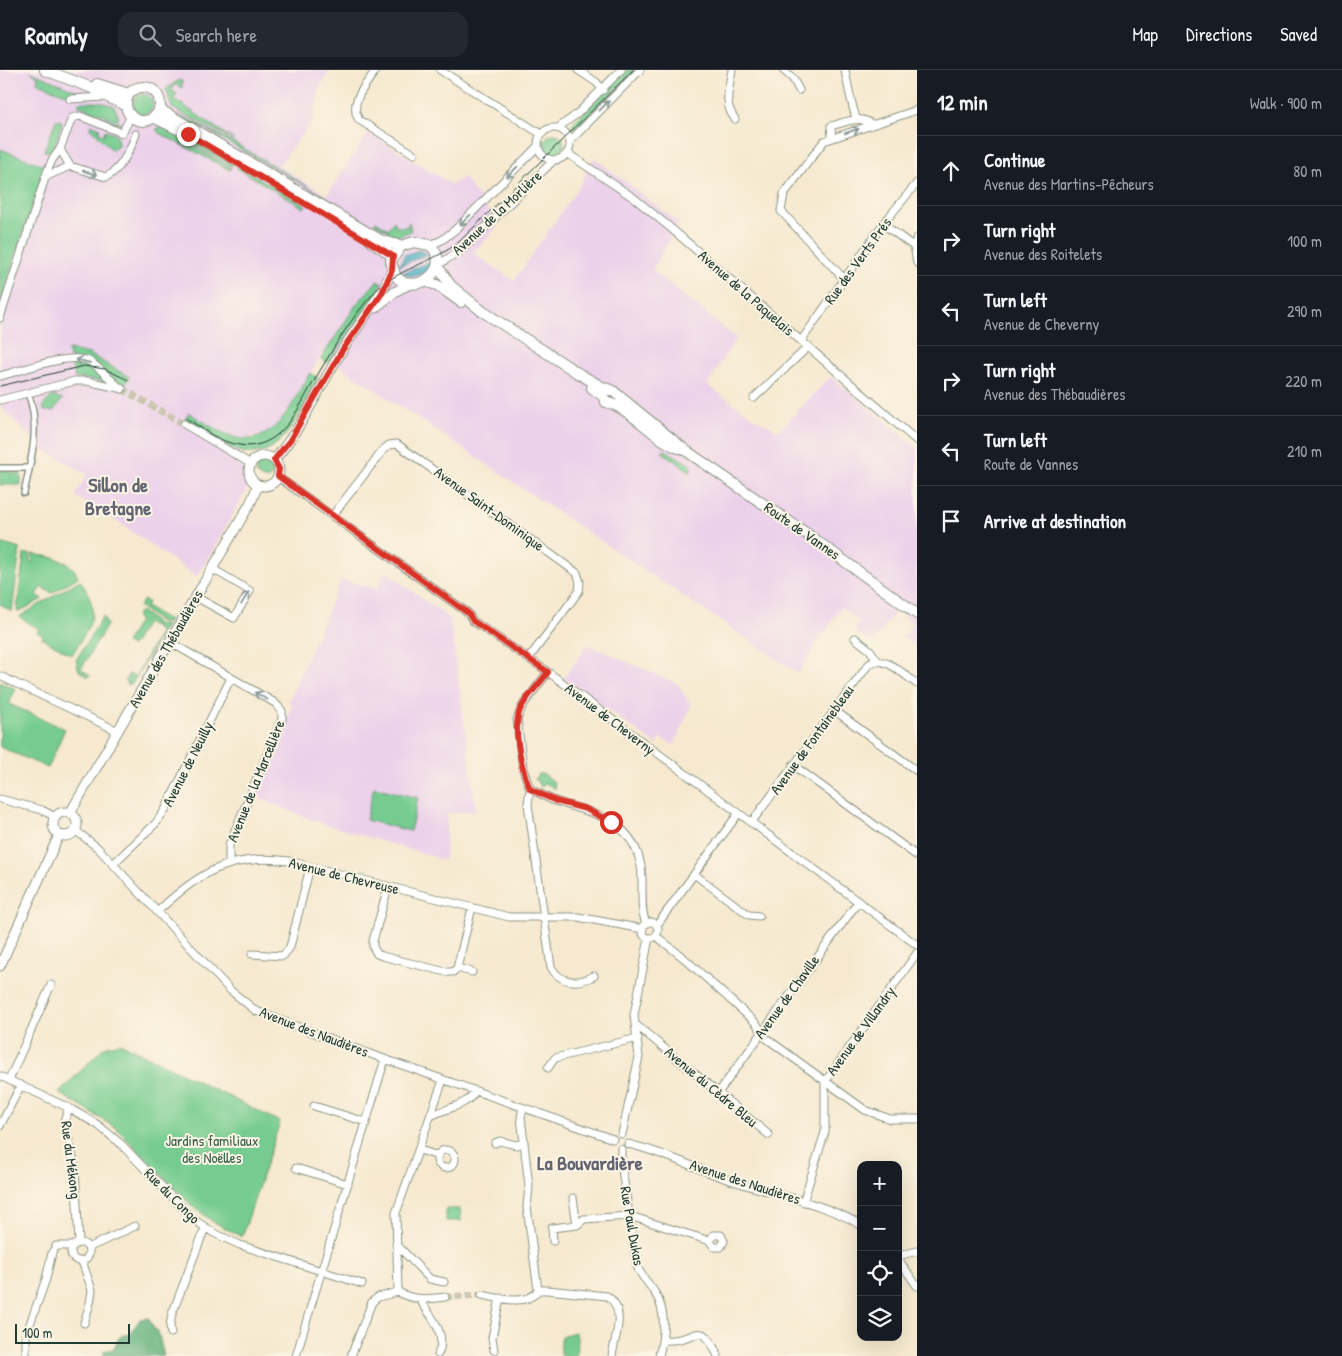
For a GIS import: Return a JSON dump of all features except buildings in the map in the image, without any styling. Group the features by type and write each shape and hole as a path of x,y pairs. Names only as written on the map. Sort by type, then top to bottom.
{"main road":[{"path":"45,70 128,104"},
{"path":"62,70 128,104 142,120 156,113"},
{"path":"128,104 140,87 151,89 158,98 156,113"},
{"path":"156,113 380,240 401,246 415,242 430,245 436,252 438,266 433,275 424,281 410,284 399,280 392,270 393,256 401,246"},
{"path":"156,113 393,256"},
{"name":"Route de Vannes","path":"438,266 452,286 482,311 581,375 668,444 685,450 810,536 917,614"},
{"name":"Route de Vannes","path":"424,281 437,285 609,396"}],"street":[{"path":"376,70 353,107 355,113 359,120 414,154"},
{"path":"440,70 541,134"},
{"path":"578,70 596,82 603,90"},
{"path":"558,128 578,114 603,90 620,70"},
{"path":"570,140 567,133 558,128 548,128 541,134 538,146 544,156 554,160 562,158 567,153 570,140 640,70"},
{"path":"732,70 727,101 728,111 735,119"},
{"path":"783,70 793,79 799,90"},
{"path":"845,70 850,90 849,96 856,118"},
{"path":"0,318 45,177 52,160 60,149 72,118 80,116 122,133 128,104 104,97 70,99"},
{"path":"844,279 781,212 784,194 824,141 917,110"},
{"path":"832,138 831,126 856,118 865,119 872,124"},
{"path":"45,177 70,166 106,177 116,173 132,146 136,134"},
{"name":"Avenue de la Morlière","path":"430,245 442,240 456,229 538,146"},
{"path":"60,149 70,166"},
{"name":"Avenue de la Paquelais","path":"567,153 634,198 809,346 917,441"},
{"name":"Avenue de la Morlière","path":"438,266 464,248 554,160"},
{"name":"Rue des Verts Prés","path":"801,340 883,224 917,183"},
{"path":"883,224 916,247"},
{"path":"917,238 917,263"},
{"path":"274,460 290,440 343,349 385,288 392,270"},
{"path":"370,311 396,291 410,284"},
{"path":"754,398 809,346"},
{"path":"0,376 63,360 79,359 92,364 122,389 87,381 75,381 0,400"},
{"path":"24,493 35,444 31,401 28,393"},
{"path":"184,424 251,464"},
{"name":"Avenue Saint-Dominique","path":"333,515 384,448 397,444 578,573 579,591 529,658"},
{"path":"260,457 269,457 274,460 279,469 278,476 272,484 258,485 250,475 251,464 260,457"},
{"path":"0,468 29,468"},
{"name":"Avenue de Cheverny","path":"278,476 468,613 473,621 517,652 529,658 630,732 635,739 730,805 738,814 917,945"},
{"name":"Avenue des Thébaudières","path":"70,813 256,494 258,485"},
{"path":"196,597 234,618 250,591 212,569"},
{"path":"854,638 870,650 876,660 892,666 917,684"},
{"name":"Avenue de la Marcellière","path":"170,642 278,706 282,714 229,845 229,863"},
{"name":"Avenue de Fontainebleau","path":"751,823 864,669 876,660"},
{"path":"548,672 523,705 518,719 523,769 530,789 528,804 551,967 555,974 566,981 586,980 594,976"},
{"path":"0,676 118,731"},
{"name":"Avenue de Neuilly","path":"113,864 165,810 231,678"},
{"path":"834,710 917,770"},
{"path":"793,765 917,856"},
{"path":"530,789 556,801 599,814 620,827 629,836 641,867 644,935 652,937 685,958 756,1023 766,1038 860,1107 877,1116 897,1120 917,1118"},
{"path":"0,799 42,810 55,817"},
{"path":"61,812 70,813 77,821 75,830 68,836 59,835 53,826 55,817 61,812"},
{"path":"622,1134 635,1080 639,1042 634,1015 652,937 658,930 657,925 738,814"},
{"name":"Avenue des Naudières","path":"75,830 113,864 230,990 251,1008 265,1016 613,1139"},
{"path":"0,966 59,835"},
{"name":"Avenue de Chevreuse","path":"158,912 196,879 229,863 250,859 274,859 509,917 578,917 644,927"},
{"path":"252,954 283,956 290,947 310,867"},
{"path":"694,874 749,914 759,916"},
{"path":"388,887 373,941 373,948 377,954 446,972 453,972 457,968 472,908"},
{"name":"Avenue de Chaville","path":"718,1093 858,902"},
{"path":"644,927 652,922 657,925"},
{"name":"Avenue de Villandry","path":"803,1202 825,1132 825,1082 917,953"},
{"path":"457,968 472,972"},
{"path":"9,1080 51,985"},
{"name":"Avenue du Cèdre Bleu","path":"635,1024 769,1135"},
{"name":"Avenue du Cèdre Bleu","path":"548,1068 555,1058 652,1039"},
{"path":"296,1356 385,1059"},
{"name":"Rue du Congo","path":"0,1076 69,1108 113,1137 173,1200 205,1228 240,1245 362,1284"},
{"path":"398,1292 396,1213 433,1115 443,1080"},
{"path":"0,1126 21,1085"},
{"path":"433,1115 469,1100 475,1091"},
{"path":"438,1098 444,1110"},
{"path":"314,1106 366,1122"},
{"name":"Rue du Mékong","path":"69,1108 64,1121 74,1166 76,1244"},
{"path":"523,1108 521,1117 529,1186 527,1208 538,1290"},
{"path":"622,1134 627,1138 628,1144 621,1149 614,1145 613,1139 616,1135 622,1134"},
{"path":"495,1144 500,1141 516,1145 524,1144"},
{"name":"Avenue des Naudières","path":"628,1144 710,1171 730,1180 838,1214 857,1223"},
{"name":"Rue Paul Dukas","path":"621,1149 621,1163 637,1266 642,1277 656,1295 661,1309 663,1340 659,1356"},
{"path":"420,1150 438,1156"},
{"path":"296,1168 348,1184"},
{"path":"573,1198 577,1225"},
{"path":"553,1241 552,1228 577,1225 584,1219 630,1216 710,1241"},
{"path":"26,1356 26,1335 55,1248 63,1244 76,1244 88,1248 135,1226"},
{"path":"171,1333 172,1314 205,1228"},
{"path":"76,1244 71,1251 72,1256 82,1260 92,1290 84,1323"},
{"path":"396,1244 430,1279 444,1282"},
{"path":"82,1260 88,1256 88,1248"},
{"path":"902,1256 917,1251"},
{"path":"902,1263 917,1286"},
{"path":"482,1295 513,1300 529,1298 538,1290 600,1293 614,1300 619,1308 612,1356"},
{"path":"351,1356 372,1302 378,1297 398,1292 409,1298 420,1300 445,1296"},
{"path":"494,1350 492,1338 500,1298"},
{"path":"420,1300 438,1328 442,1347 438,1354"},
{"path":"663,1340 683,1340 698,1333 704,1333 710,1339 718,1356"}],"shaded area":[{"path":"0,70 331,70 320,86 313,120 278,166 327,195 369,132 452,185 463,177 483,202 498,226 473,253 514,281 580,185 594,158 679,223 652,270 736,338 707,385 756,419 779,431 831,376 917,448 917,648 903,637 913,624 896,611 872,644 854,630 860,622 841,607 798,673 322,354 280,423 267,433 248,438 234,462 244,468 247,489 197,577 120,523 75,496 87,474 42,449 0,406 0,303 45,166 0,149"},
{"path":"385,571 450,619 476,810 447,814 445,860 318,822 255,797 293,704 288,702 341,580 378,589"},
{"path":"588,645 678,684 691,706 674,745 660,738 657,745 564,678"}],"green space":[{"path":"626,70 635,70 575,129 571,125"},
{"path":"31,72 86,95 73,95 55,90 37,82 38,77"},
{"path":"179,80 182,81 182,88 175,84 171,90 177,94 174,99 234,140 172,108 166,89"},
{"path":"143,94 150,97 153,104 150,111 143,114 136,111 133,104 136,97"},
{"path":"79,102 101,102 114,106 119,118 117,120 78,105"},
{"path":"78,108 122,124 113,124 76,113"},
{"path":"178,114 233,142 327,198 203,128 193,125"},
{"path":"56,120 61,121 62,124 52,152 44,151"},
{"path":"91,124 100,128 98,133 104,135 105,130 117,135 118,145 112,150 90,128"},
{"path":"161,127 231,168 230,170 159,133 156,129"},
{"path":"171,131 182,134 234,164 232,166"},
{"path":"554,134 561,137 564,144 561,151 554,154 547,151 544,144 547,137"},
{"path":"0,149 45,166 0,303"},
{"path":"238,166 306,205 304,208 237,168"},
{"path":"376,221 388,229 393,222 395,222 396,227 407,227 409,222 411,231 396,237 374,223"},
{"path":"377,281 382,284 378,292 328,363 321,359 356,305"},
{"path":"68,350 89,354 129,377 124,386 109,377 99,366 69,357"},
{"path":"71,361 88,365 109,382 75,378"},
{"path":"310,373 318,378 297,418 279,442 267,450 254,453 238,451 184,421 189,413 234,437 248,439 260,436 271,430 281,420"},
{"path":"52,396 63,399 53,411 44,411 43,406"},
{"path":"665,450 691,465 691,472 662,452"},
{"path":"265,461 271,464 274,470 271,476 265,479 259,476 256,470 259,464"},
{"path":"0,470 10,470 10,473 19,473 21,475 21,485 0,485"},
{"path":"0,543 20,549 12,612 0,604"},
{"path":"24,554 30,554 30,562 33,562 32,554 59,559 70,566 78,577 52,593 41,587 36,595 42,599 19,612 17,611"},
{"path":"80,580 91,601 92,610 89,627 72,655 42,638 43,635 37,632 39,629 19,617"},
{"path":"144,600 148,602 146,607 169,620 167,624 158,621 139,606"},
{"path":"141,611 155,622 153,627 146,623 132,646 126,643 139,621 136,615"},
{"path":"103,616 107,625 81,669 90,675 88,677 79,671 76,660"},
{"path":"157,624 166,626 132,684 129,683 128,685 125,680 129,674 135,677 161,632 155,628"},
{"path":"0,682 16,689 9,704 65,729 48,768 0,747"},
{"path":"539,774 544,774 554,782 555,789 546,783 541,787 535,779"},
{"path":"374,787 418,798 410,831 366,820"},
{"name":"Jardins familiaux des Noëlles","path":"120,1043 280,1122 242,1237 212,1221 190,1204 116,1128 59,1093 104,1047"},
{"path":"446,1209 460,1209 461,1221 446,1221"},
{"path":"149,1318 154,1329 158,1331 164,1356 104,1356 103,1351 114,1349 118,1339 123,1335 129,1335 140,1319"},
{"path":"575,1332 578,1341 576,1356 561,1356 561,1336"}],"water":[{"path":"419,250 428,254 399,266 404,255"},
{"path":"431,261 427,270 420,275 411,276 402,273"}],"tunnel":[{"path":"122,389 184,424"},
{"path":"445,1297 482,1295"}],"tram line":[{"path":"186,418 233,444 255,445 274,437 284,429 294,416 341,337 371,296 391,279 449,249 460,241 633,70"},
{"path":"0,386 84,366 105,369 128,380"}],"district":[{"name":"Sillon de Bretagne","path":"118,496"},
{"name":"La Bouvardière","path":"590,1163"}],"route":[{"path":"188,134 393,256 391,261 392,270 382,293 343,349 290,440 274,460 279,469 278,476 468,613 473,621 548,672 523,705 518,719 517,727 526,781 530,789 549,799 586,809 599,814 611,822"}]}
